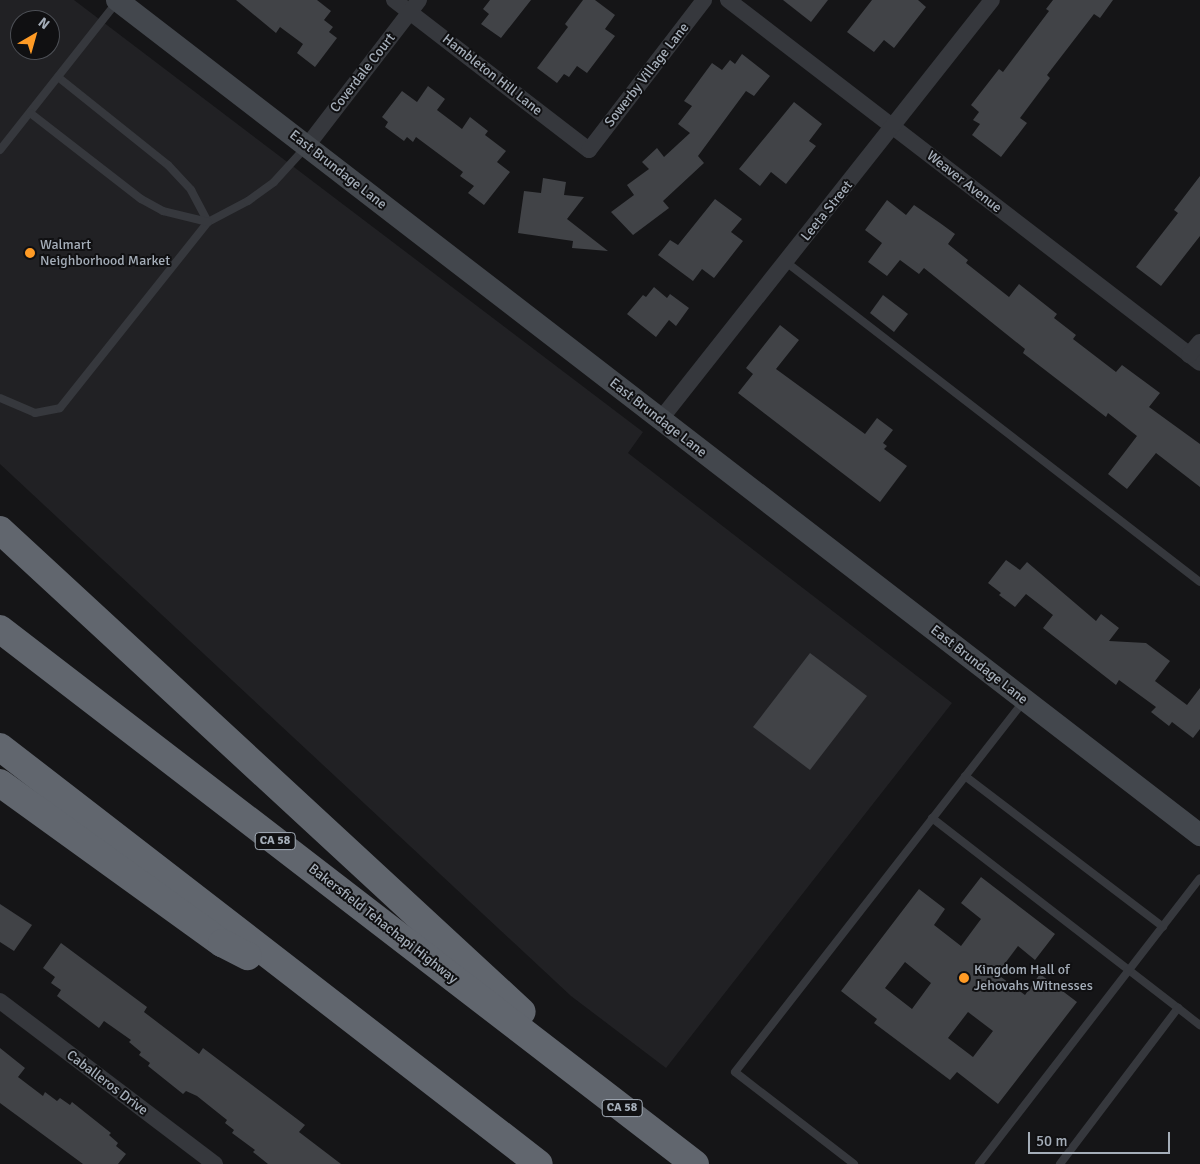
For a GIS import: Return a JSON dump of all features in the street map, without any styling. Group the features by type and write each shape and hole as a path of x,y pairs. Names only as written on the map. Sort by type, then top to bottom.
{"highway":[{"path":"0,530 518,1007 550,1052"},
{"name":"Bakersfield Tehachapi Highway","path":"0,629 694,1164"},
{"path":"0,747 539,1164"},
{"path":"0,783 222,943 306,984"}],"main road":[{"name":"East Brundage Lane","path":"117,0 1200,835"}],"street":[{"name":"Hambleton Hill Lane","path":"394,0 415,6 589,150"},
{"name":"Sowerby Village Lane","path":"589,150 704,0"},
{"name":"Weaver Avenue","path":"728,0 1195,359"},
{"name":"Leeta Street","path":"660,420 893,128 992,0"},
{"name":"Coverdale Court","path":"307,146 415,6"},
{"path":"1195,359 1200,342"},
{"name":"Caballeros Drive","path":"0,1001 215,1164"}],"lane":[{"path":"0,150 117,0"},
{"path":"58,77 168,165 191,190 208,222"},
{"path":"30,113 142,199 163,211 208,222"},
{"path":"0,398 35,413 60,408 208,222 248,201 274,182 307,146"},
{"path":"786,262 1200,582"},
{"path":"854,1164 735,1072 1025,700"},
{"path":"965,776 1163,927"},
{"path":"932,818 1200,1025"},
{"path":"979,1164 1200,878"},
{"path":"1060,1164 1178,1008"}],"shaded area":[{"path":"0,0 74,0 643,432 628,453 952,703 666,1068 571,996 0,464"}],"building":[{"path":"236,0 317,0 331,11 324,20 333,27 329,32 337,38 315,67 297,53 303,44 280,27 276,33"},
{"path":"490,0 531,0 501,38 481,24 489,14 483,9"},
{"path":"583,0 595,0 615,15 605,29 615,36 587,73 577,66 569,77 564,74 557,83 537,68 568,27 565,24"},
{"path":"783,0 828,0 811,22"},
{"path":"872,0 918,0 926,7 894,48 884,40 874,52 847,32"},
{"path":"1053,0 1113,0 1100,18 1094,14 1047,75 1050,78 1020,118 1027,123 1001,157 972,135 980,124 973,120 979,112 971,105 999,69 1003,72 1049,11 1046,9"},
{"path":"742,54 770,76 754,96 746,91 698,156 704,163 663,201 669,208 633,235 611,212 634,195 627,185 649,169 642,162 657,148 664,157 690,133 678,124 692,106 684,101 712,63 722,70 730,60 735,64"},
{"path":"428,86 445,99 437,110 462,129 470,117 488,131 485,135 506,151 497,162 510,172 484,205 468,193 474,186 460,176 463,172 416,137 413,142 407,137 404,141 385,127 388,122 382,117 402,91 417,102"},
{"path":"794,102 822,124 809,141 816,146 786,184 771,172 760,186 739,169"},
{"path":"1200,176 1200,236 1161,286 1136,267 1178,213 1174,210"},
{"path":"543,178 566,182 564,195 584,197 567,219 608,251 572,248 573,241 518,233 524,191 541,193"},
{"path":"715,199 742,219 731,232 743,241 714,278 702,269 693,281 658,255 670,240 678,245"},
{"path":"887,200 906,215 914,205 940,223 955,234 948,244 968,260 966,263 1009,297 1019,284 1057,314 1054,318 1076,335 1073,339 1116,372 1122,365 1160,393 1149,407 1200,444 1200,487 1156,453 1127,489 1108,474 1137,436 1108,413 1106,417 1023,353 1025,349 924,268 919,274 900,260 887,276 868,262 882,243 865,230"},
{"path":"654,287 667,298 670,294 689,308 676,326 669,320 656,337 627,314 643,295 646,297"},
{"path":"883,295 908,314 894,332 870,313"},
{"path":"780,325 799,340 776,369 865,434 877,418 893,430 883,443 887,446 884,449 907,466 880,502 738,393 753,374 746,368"},
{"path":"1006,560 1020,570 1027,562 1096,621 1101,614 1119,628 1109,641 1146,643 1170,661 1155,681 1187,705 1200,688 1200,729 1193,738 1172,722 1169,726 1151,712 1156,707 1119,680 1116,685 1043,628 1053,615 1026,594 1015,607 999,595 1001,593 988,583"},
{"path":"810,653 867,696 810,770 753,727"},
{"name":"Kingdom Hall of Jehovahs Witnesses","path":"981,877 1055,934 1035,960 1018,946 997,974 1025,995 1040,974 1077,1002 998,1104 957,1072 950,1080 874,1023 877,1019 841,991 919,889 945,909 934,925 961,946 981,919 961,903","holes":["905,962 931,983 912,1009 885,988","968,1012 993,1031 973,1057 948,1038"]},
{"path":"0,904 32,925 14,951 0,942"},
{"path":"61,943 147,1007 144,1012 199,1054 203,1048 305,1125 299,1132 341,1164 268,1164 253,1152 255,1150 232,1133 234,1130 225,1123 227,1120 197,1096 186,1091 183,1094 148,1066 150,1063 139,1055 141,1052 129,1042 131,1040 104,1021 99,1028 57,996 61,990 51,983 55,977 43,968"},
{"path":"0,1048 25,1068 18,1077 43,1096 45,1092 57,1101 60,1098 70,1105 72,1102 111,1133 109,1135 118,1143 116,1146 126,1154 118,1164 83,1164 0,1103"}],"place":[{"name":"Walmart Neighborhood Market","path":"30,253"},
{"name":"Kingdom Hall of Jehovahs Witnesses","path":"964,978"}]}
